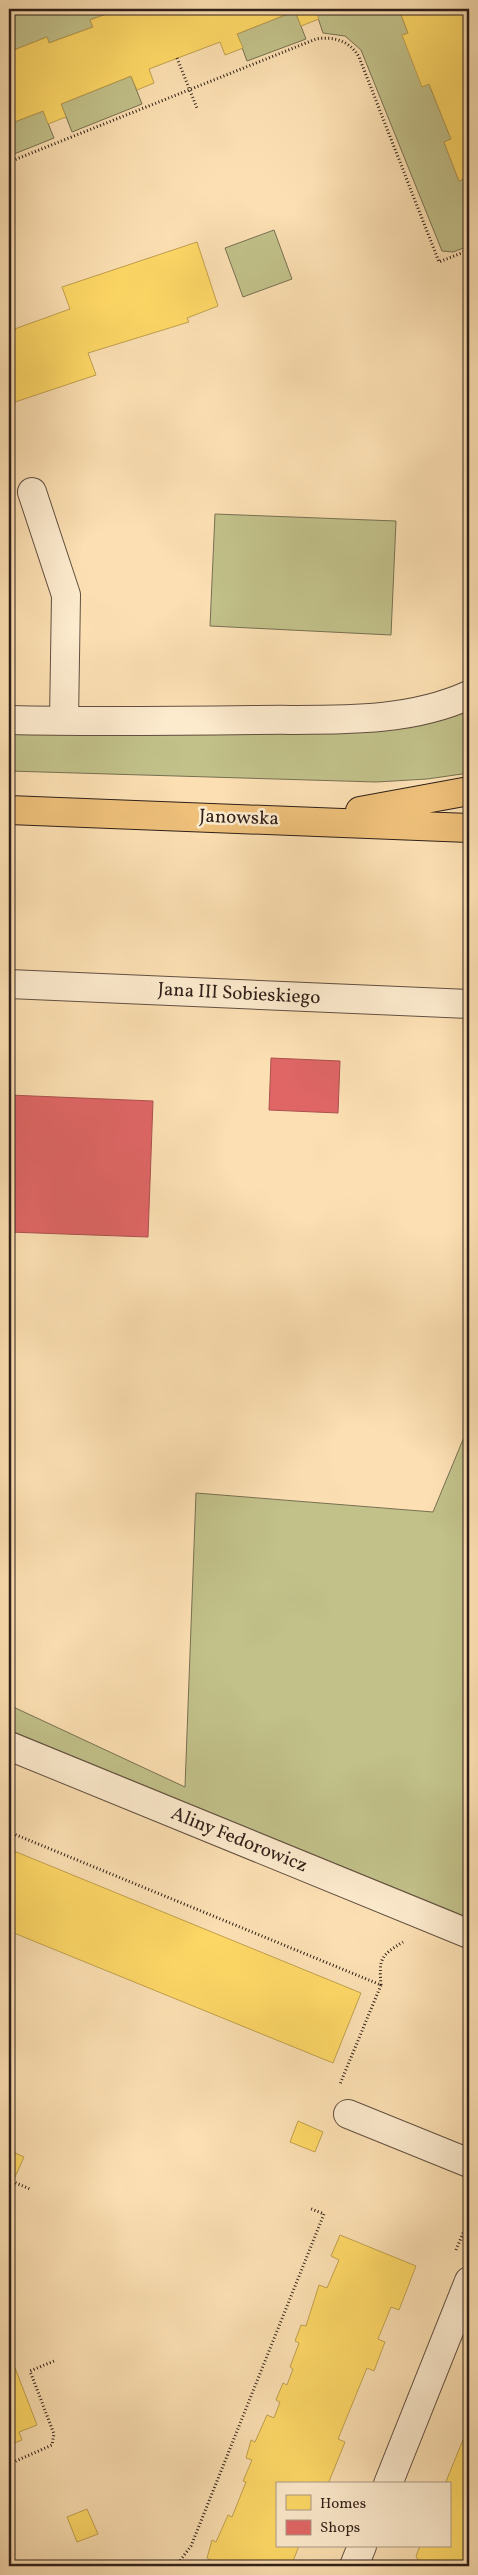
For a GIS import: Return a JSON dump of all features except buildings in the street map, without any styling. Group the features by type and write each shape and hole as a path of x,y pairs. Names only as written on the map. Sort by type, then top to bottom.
{"main road":[{"path":"305,820 469,792"},
{"name":"Janowska","path":"9,810 305,820 469,828"}],"street":[{"path":"32,492 66,595 64,721"},
{"path":"9,720 346,719 418,712 469,695"},
{"name":"Jana III Sobieskiego","path":"9,984 469,1004"},
{"name":"Aliny Fedorowicz","path":"9,1746 469,1934"},
{"path":"343,2102 469,2163"},
{"path":"389,2482 469,2281"},
{"path":"354,2566 361,2548"}],"path":[{"path":"9,162 316,39 331,38 344,42 359,57 439,262 469,250"},
{"path":"177,58 197,108"},
{"path":"9,1832 381,1985"},
{"path":"343,2102 381,1985 380,1963 385,1954 403,1942 410,1945"},
{"path":"9,2180 30,2189"},
{"path":"176,2566 191,2546 324,2214 309,2208"},
{"path":"9,2464 52,2444 54,2434 30,2371 54,2361"}],"shaded area":[{"path":"9,9 120,9 90,20 93,27 49,43 47,37 9,52"},
{"path":"315,9 399,9 408,33 403,35 429,84 451,139 444,142 459,181 466,178 469,188 469,246 453,252 442,251 361,50 345,36 323,33"},
{"path":"295,11 306,39 247,61 237,34"},
{"path":"131,76 142,104 72,132 61,104"},
{"path":"43,111 54,138 9,156 9,124"},
{"path":"274,230 292,279 243,297 225,248"},
{"path":"215,514 396,521 391,635 210,626"},
{"path":"469,707 469,773 427,779 376,782 9,771 9,732"},
{"path":"469,1425 469,1918 9,1730 9,1705 185,1787 196,1493 433,1512"}]}
